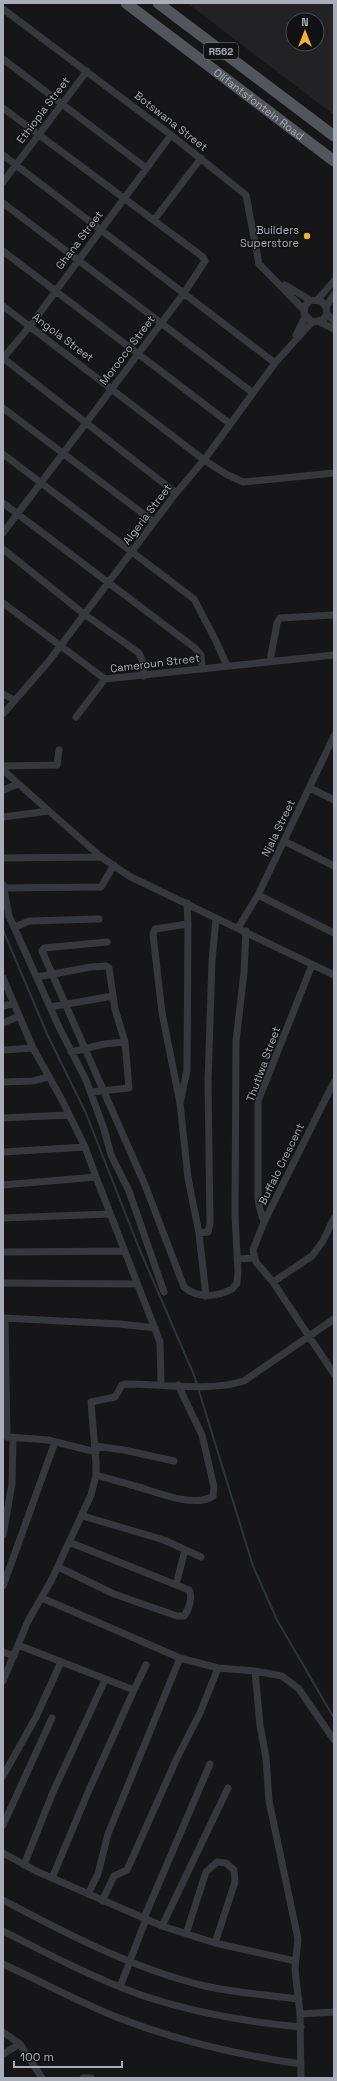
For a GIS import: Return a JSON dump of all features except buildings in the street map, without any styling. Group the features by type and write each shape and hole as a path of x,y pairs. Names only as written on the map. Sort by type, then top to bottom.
{"main road":[{"name":"Olifantsfontein Road","path":"126,3 334,161"},
{"name":"Olifantsfontein Road","path":"158,3 334,136"}],"street":[{"name":"Botswana Street","path":"3,9 171,135 246,195 259,264 278,281 304,310"},
{"path":"3,59 63,103 146,168"},
{"name":"Ethiopia Street","path":"3,182 87,71"},
{"name":"Morocco Street","path":"3,108 205,258 204,264 184,293 3,533"},
{"name":"Ghana Street","path":"3,358 30,326 54,291 171,135"},
{"path":"3,155 275,363"},
{"path":"154,220 201,158"},
{"path":"3,203 253,393"},
{"path":"3,252 229,423"},
{"name":"Botswana Street","path":"278,281 314,300"},
{"path":"334,281 304,310 305,317 312,322 320,322 334,329"},
{"path":"320,322 334,294"},
{"path":"314,300 327,310 334,321"},
{"name":"Angola Street","path":"3,306 204,460 226,474 244,482 334,473"},
{"name":"Algeria Street","path":"291,344 305,317"},
{"name":"Algeria Street","path":"3,714 60,646 176,493 204,460 229,423 275,363 312,322"},
{"path":"3,358 176,493"},
{"path":"3,408 154,522"},
{"path":"3,454 194,599 227,666"},
{"path":"3,503 198,650 201,655 202,668"},
{"path":"3,549 84,614 139,653 142,660 144,676"},
{"name":"Cameroun Street","path":"3,603 105,679 334,655"},
{"path":"270,661 276,623 280,618 334,615"},
{"path":"76,717 105,679"},
{"path":"3,694 15,698"},
{"name":"Njala Street","path":"238,928 258,895 334,736"},
{"path":"3,766 57,765 59,750"},
{"path":"3,770 102,857 129,876 246,931 334,975"},
{"path":"3,790 10,789 18,784"},
{"path":"310,788 334,800"},
{"path":"3,817 49,811"},
{"path":"284,841 334,866"},
{"path":"3,858 102,857"},
{"path":"114,865 101,887 4,887 9,916 50,1007 91,1092 111,1155 129,1191 164,1292"},
{"path":"258,895 334,933"},
{"path":"180,1103 187,1070 188,924 186,903"},
{"path":"199,1233 208,1232 210,1223 208,1082 212,961 216,918"},
{"path":"15,927 29,920 99,919"},
{"path":"188,924 157,929 153,932 165,1036 180,1103 188,1178 199,1233 206,1296"},
{"path":"107,942 44,948 42,951 51,974 105,1091 145,1185 184,1287 189,1291 206,1296 215,1296 228,1291 235,1286 237,1279 235,1216 236,1041 244,973 246,931"},
{"name":"Thutlwa Street","path":"264,1222 258,1197 258,1101 312,964"},
{"path":"37,977 91,967 106,966 111,974 116,1013 121,1024 125,1042 129,1088 91,1092"},
{"path":"3,978 5,991 13,1004 33,1048 84,1147 96,1177 154,1328 160,1349 161,1384"},
{"path":"50,1007 113,996"},
{"path":"3,1006 13,1004"},
{"path":"3,1023 19,1016"},
{"path":"71,1052 86,1048 125,1042"},
{"path":"3,1050 33,1048"},
{"path":"3,1082 33,1081 48,1077"},
{"name":"Buffalo Crescent","path":"254,1258 254,1246 264,1222 334,1082"},
{"path":"3,1118 68,1115"},
{"path":"3,1152 84,1147"},
{"path":"3,1185 96,1177"},
{"path":"3,1218 110,1214"},
{"path":"273,1282 312,1256 321,1245 334,1218"},
{"path":"3,1252 124,1251"},
{"path":"237,1259 254,1258 273,1282 334,1374"},
{"path":"3,1283 137,1284"},
{"path":"3,1535 12,1484 8,1437 4,1318 90,1322 154,1328"},
{"path":"3,1681 28,1621 58,1567 83,1516 91,1495 96,1476 96,1449 90,1410 92,1401 114,1397 122,1385 126,1384 213,1386 234,1384 244,1381 334,1319"},
{"path":"96,1476 183,1499 209,1499 213,1496 214,1487 202,1435 182,1385"},
{"path":"8,1437 35,1438 96,1449 124,1450 174,1461"},
{"path":"3,1586 55,1442"},
{"path":"83,1516 159,1538 201,1556"},
{"path":"58,1567 114,1594 182,1616 188,1611 191,1594 189,1590 69,1542"},
{"path":"176,1585 185,1550"},
{"path":"42,1598 180,1658 218,1668 255,1671 282,1676 299,1689 334,1740"},
{"path":"18,1645 134,1690"},
{"path":"3,1652 14,1656"},
{"path":"88,1894 98,1874 108,1834 180,1658"},
{"path":"3,1776 36,1717 62,1662"},
{"path":"52,1878 89,1790 146,1665"},
{"path":"102,1901 114,1876 127,1870 177,1758 200,1713 218,1668"},
{"path":"255,1671 260,1725 266,1758 269,1801 298,1939 295,1961 301,2027 301,2078"},
{"path":"24,1865 53,1792 105,1680"},
{"path":"3,1825 52,1718"},
{"path":"120,1986 145,1919 210,1764"},
{"path":"162,1926 228,1788"},
{"path":"3,1853 24,1865 102,1901 162,1926 215,1943 295,1961"},
{"path":"186,1934 206,1872 217,1862 226,1862 234,1870 235,1882 215,1943"},
{"path":"3,1900 129,1961 166,1974 205,1986 237,1992 299,1999"},
{"path":"3,1931 141,1995 269,2024 301,2027"},
{"path":"3,1964 118,2017 160,2032 212,2048 301,2064"},
{"path":"300,2014 334,2012"},
{"path":"3,2032 20,2044 42,2078"},
{"path":"3,2054 20,2044"},
{"path":"83,2078 91,2078"}],"shaded area":[{"path":"187,3 334,3 334,115"}],"waterway":[{"path":"3,930 48,1036 85,1111 139,1248 194,1375 253,1566 277,1620 334,1718"}],"place":[{"name":"Builders Superstore","path":"307,236"}]}
